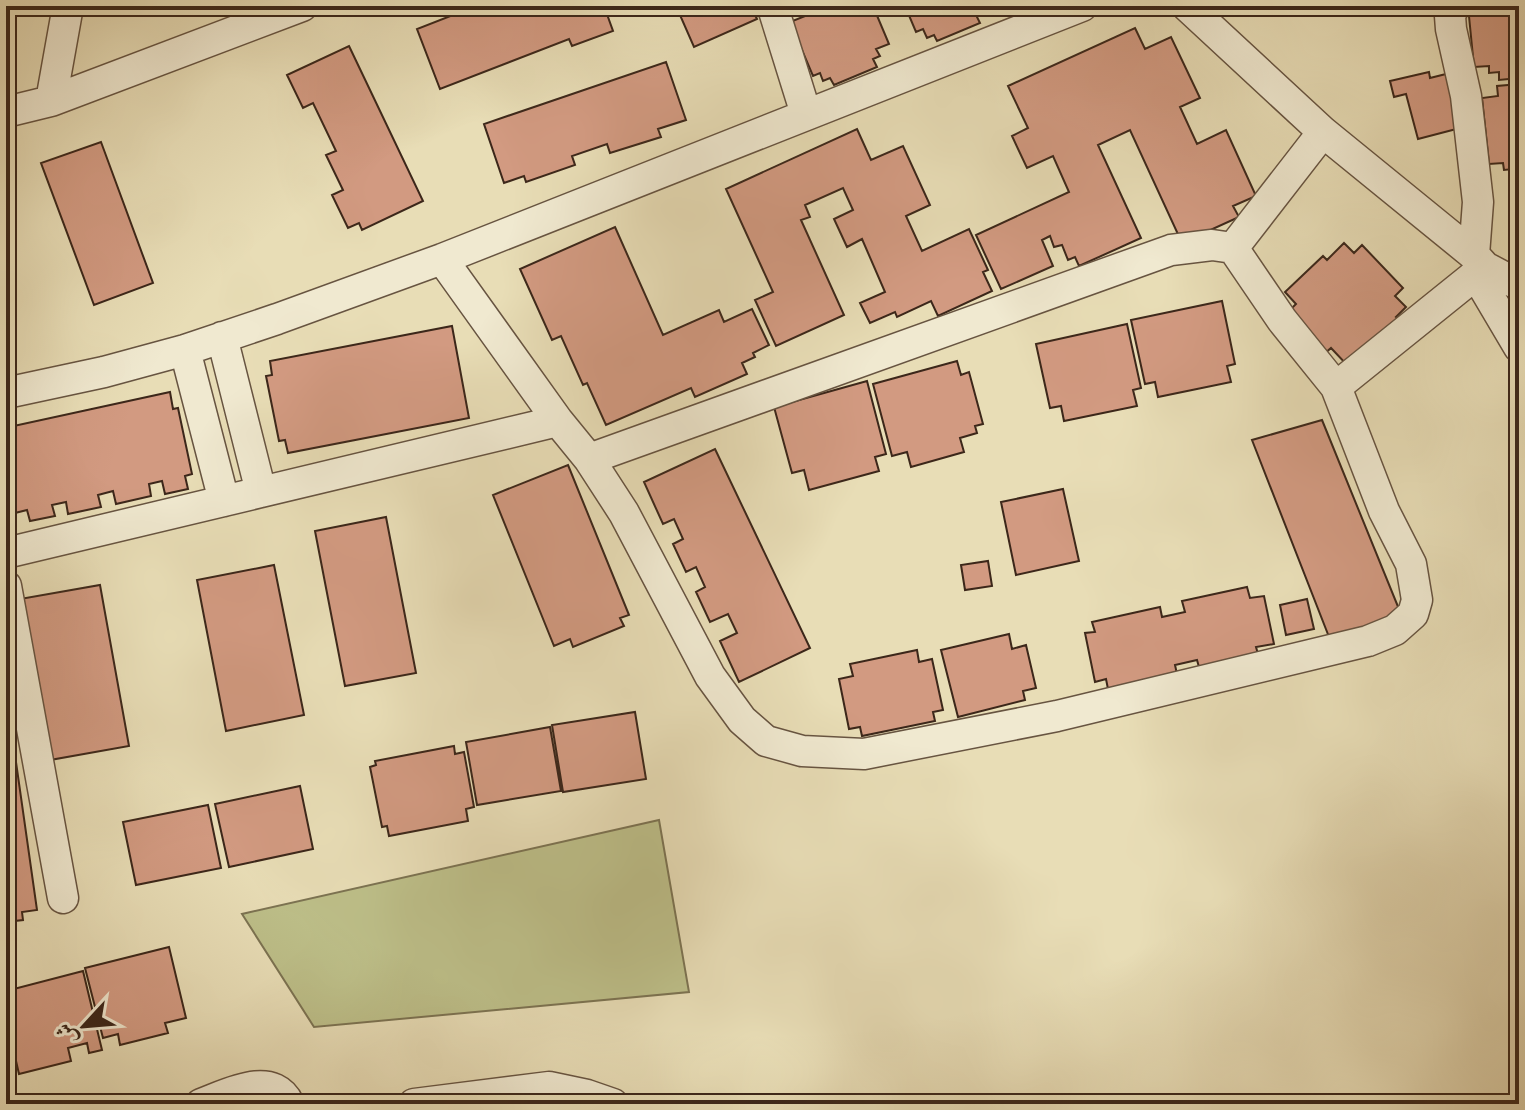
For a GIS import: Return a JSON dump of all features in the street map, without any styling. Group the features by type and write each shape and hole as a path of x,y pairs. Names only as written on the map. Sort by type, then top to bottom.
{"street":[{"path":"51,101 68,6"},
{"path":"6,112 51,101 302,6"},
{"path":"775,6 773,8 806,114"},
{"path":"6,393 104,372 185,350 442,259 1082,6"},
{"path":"1187,6 1323,132 1479,266 1519,285"},
{"path":"1454,6 1450,16 1451,29 1466,96 1478,202 1479,266 1519,347"},
{"path":"1233,248 1323,132"},
{"path":"442,259 558,421 589,459 624,513 710,676 742,720 766,741 802,751 864,754 1072,712 1368,641 1395,630 1413,614 1417,600 1411,564 1384,511 1336,387 1282,320 1233,248 1212,245 1171,250 589,459"},
{"path":"1336,387 1479,266"},
{"path":"222,337 261,492"},
{"path":"185,350 224,501"},
{"path":"6,553 558,421"},
{"path":"6,586 63,898"},
{"path":"201,1104 247,1088 268,1086 285,1096 289,1104"},
{"path":"414,1104 549,1087 613,1104"}],"green space":[{"path":"659,820 689,992 314,1027 242,914"}],"building":[{"path":"476,6 604,6 613,31 572,46 569,39 440,89 417,29"},
{"path":"676,6 751,6 757,19 694,47"},
{"path":"830,6 873,6 889,44 876,49 880,56 873,59 877,67 834,85 830,78 823,81 820,73 813,76 790,22"},
{"path":"905,6 980,6 983,13 976,15 980,23 937,41 934,35 927,38 923,29 916,32"},
{"path":"1468,6 1519,6 1519,78 1499,80 1499,72 1489,73 1489,66 1474,67"},
{"path":"1135,28 1145,49 1171,37 1200,98 1180,107 1197,144 1226,130 1256,196 1233,206 1239,217 1182,243 1130,130 1098,145 1141,238 1079,266 1075,257 1068,260 1062,245 1054,247 1050,236 1042,240 1053,266 1001,289 976,235 1069,192 1053,156 1027,168 1012,136 1028,128 1008,86"},
{"path":"349,46 423,201 362,230 359,223 348,228 332,195 343,190 326,155 336,151 313,103 303,108 287,75"},
{"path":"666,62 686,120 658,129 661,137 610,153 607,144 572,156 575,165 526,182 524,176 504,183 484,124"},
{"path":"1429,72 1430,78 1450,73 1464,127 1418,139 1406,94 1394,97 1390,81"},
{"path":"1519,84 1519,177 1514,177 1513,169 1504,170 1503,163 1489,164 1482,98 1498,96 1497,86"},
{"path":"857,129 871,160 903,146 930,205 906,216 922,251 969,229 988,270 983,272 992,291 938,316 931,301 897,317 895,312 870,323 860,303 885,292 862,239 847,247 834,219 853,210 843,188 805,205 810,217 801,220 844,315 776,346 755,300 773,292 726,189"},
{"path":"101,142 153,283 94,305 41,163"},
{"path":"615,227 663,335 719,310 724,322 752,309 769,345 742,363 747,374 695,397 691,388 606,425 587,383 583,385 561,336 552,340 520,269"},
{"path":"1344,243 1354,253 1362,245 1403,288 1395,296 1406,307 1396,317 1401,321 1347,365 1331,348 1324,354 1286,314 1296,304 1285,292 1323,256 1327,260"},
{"path":"1222,301 1235,364 1227,366 1231,382 1158,397 1155,382 1145,384 1131,320"},
{"path":"1127,324 1141,388 1133,390 1137,406 1064,421 1061,406 1050,408 1036,344"},
{"path":"452,326 469,418 288,453 285,440 279,441 266,376 272,375 270,361"},
{"path":"957,361 961,375 969,372 983,424 975,426 977,433 960,438 964,452 911,467 907,452 892,456 873,384"},
{"path":"867,381 886,454 875,457 879,471 809,490 804,470 792,473 774,407"},
{"path":"170,392 173,409 178,408 192,474 185,476 188,489 165,494 162,481 149,484 151,496 116,504 113,491 98,495 101,507 68,514 66,502 52,505 55,516 30,521 27,510 15,513 6,472 6,445 12,444 9,427"},
{"path":"1322,420 1401,614 1331,642 1252,440"},
{"path":"715,449 810,648 739,682 720,641 737,633 728,614 710,622 696,592 705,587 696,567 686,572 673,544 683,539 674,519 663,524 644,482"},
{"path":"568,465 629,615 620,618 624,626 573,647 570,639 554,646 493,495"},
{"path":"1063,489 1079,561 1016,575 1001,502"},
{"path":"386,517 416,673 345,686 315,531"},
{"path":"988,561 992,586 965,590 961,565"},
{"path":"274,565 304,715 226,731 197,580"},
{"path":"100,585 129,746 50,760 20,599"},
{"path":"1247,587 1250,598 1264,596 1274,644 1256,647 1258,654 1199,667 1197,660 1175,665 1177,674 1108,689 1106,679 1095,682 1085,633 1095,632 1092,622 1160,607 1162,617 1185,612 1182,601"},
{"path":"1307,599 1314,629 1286,635 1280,605"},
{"path":"1009,634 1012,649 1026,645 1036,688 1023,691 1025,700 958,717 941,650"},
{"path":"917,650 919,662 932,659 943,710 933,712 935,721 862,736 860,727 849,729 839,679 853,676 850,664"},
{"path":"635,712 646,779 563,792 552,725"},
{"path":"550,727 561,791 477,805 466,742"},
{"path":"454,746 455,754 464,752 474,807 466,809 468,821 389,836 387,826 382,827 370,767 376,765 375,761"},
{"path":"14,748 37,910 22,912 23,920 6,922 6,749"},
{"path":"300,786 313,849 229,867 215,804"},
{"path":"208,805 221,868 136,885 123,822"},
{"path":"169,947 186,1018 165,1023 168,1033 120,1045 118,1034 103,1038 85,968"},
{"path":"83,971 102,1050 89,1053 87,1043 68,1048 71,1061 19,1074 16,1061 6,1063 6,991"}]}
